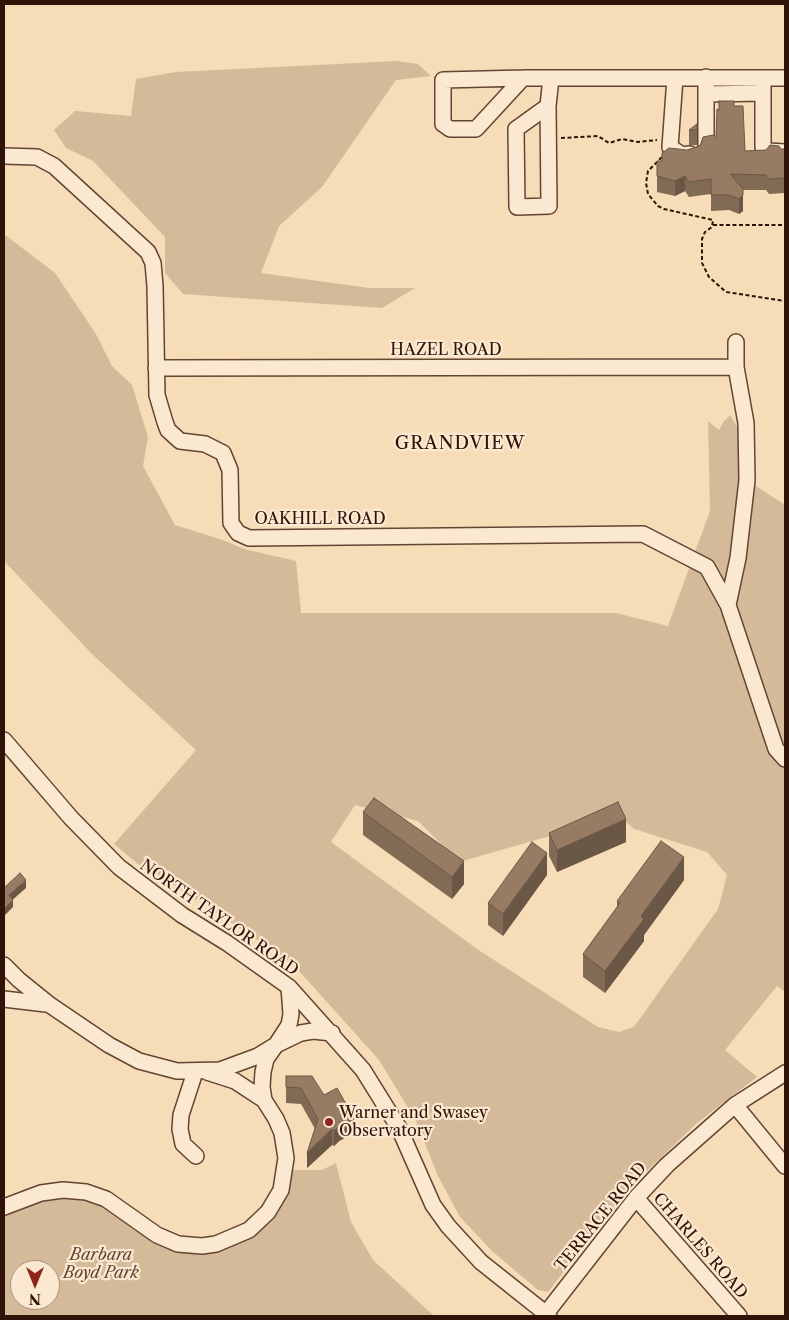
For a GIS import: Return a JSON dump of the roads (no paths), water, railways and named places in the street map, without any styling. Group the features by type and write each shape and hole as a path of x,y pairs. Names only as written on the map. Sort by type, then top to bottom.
{"street":[{"path":"706,77 706,144"},
{"path":"523,78 476,129 450,129 443,124 443,80 523,78 785,78"},
{"path":"548,106 516,129 517,207 549,206 548,106 551,78"},
{"path":"675,78 669,140 670,147 682,155 694,154"},
{"path":"764,78 763,147 768,151 785,152"},
{"path":"706,94 763,93"},
{"name":"OAKHILL ROAD","path":"4,156 36,157 54,166 148,252 153,263 155,286 157,395 168,430 180,441 204,444 223,453 230,470 231,523 238,533 250,538 643,534 707,567 728,605"},
{"path":"736,342 736,367 746,423 747,480 738,558 728,605 776,749 785,759"},
{"name":"HAZEL ROAD","path":"156,368 736,367"},
{"name":"NORTH TAYLOR ROAD","path":"4,740 71,818 119,867 182,915 226,943 289,988 363,1070 399,1128 433,1205 448,1226 481,1262 546,1315"},
{"path":"4,965 50,1005 110,1045 139,1061 161,1069 201,1072 234,1081 264,1100"},
{"path":"4,1207 41,1193 63,1190 86,1192 106,1199 157,1235 178,1244 202,1246 229,1240 249,1230 275,1202 281,1190 286,1169 284,1147 276,1119 264,1100 262,1072 266,1058 289,1025 291,1014 289,988"},
{"path":"4,999 50,1005"},
{"path":"201,1072 234,1066 301,1033 313,1031 332,1034"},
{"path":"196,1156 183,1144 180,1130 181,1115 201,1072"},
{"name":"TERRACE ROAD","path":"546,1315 636,1198 666,1165 735,1105 785,1073"},
{"path":"735,1105 785,1166"},
{"name":"CHARLES ROAD","path":"636,1198 739,1316"}],"place":[{"name":"Warner and Swasey Observatory","path":"329,1122"}],"district":[{"name":"GRANDVIEW","path":"460,444"}],"park label":[{"name":"Barbara Boyd Park","path":"101,1264"}]}
